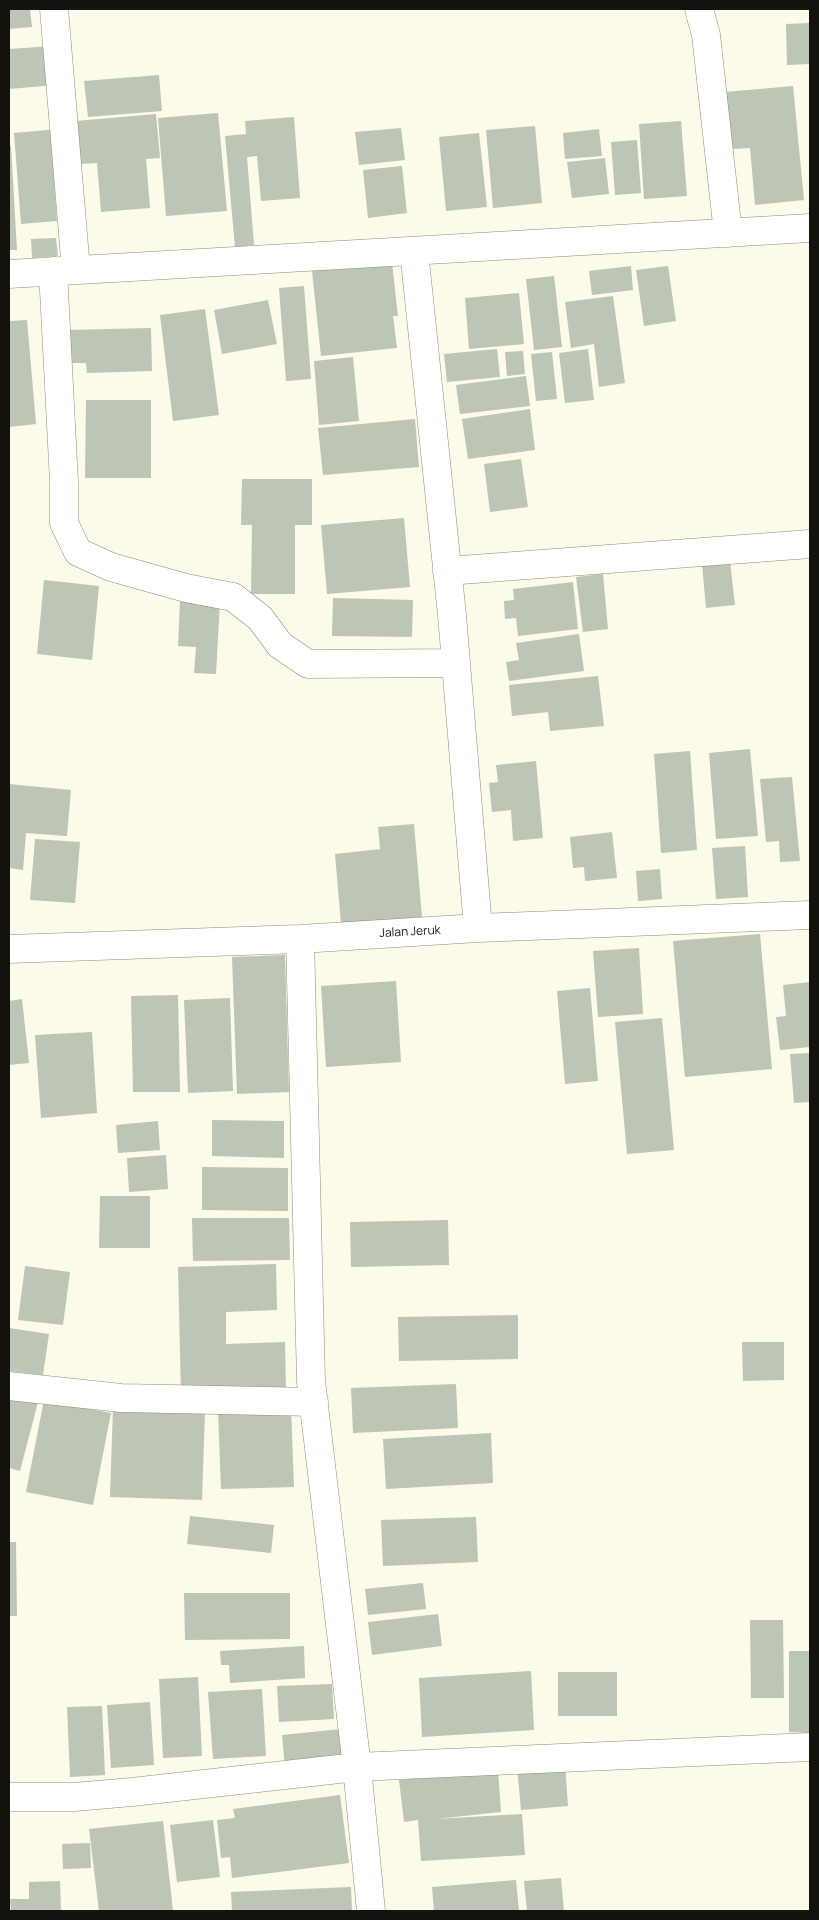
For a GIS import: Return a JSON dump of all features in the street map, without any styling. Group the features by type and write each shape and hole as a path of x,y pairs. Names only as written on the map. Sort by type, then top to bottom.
{"street":[{"path":"54,9 64,271 64,523 78,552 111,568 186,588 233,597 260,618 280,645 308,664 456,663"},
{"path":"700,9 706,35 728,233"},
{"path":"9,274 810,228"},
{"path":"414,251 456,663 478,928"},
{"path":"447,571 810,544"},
{"name":"Jalan Jeruk","path":"9,949 810,915"},
{"path":"300,938 311,1381 357,1767 371,1911"},
{"path":"9,1386 120,1398 314,1402"},
{"path":"9,1797 74,1797 132,1792 357,1767 810,1747"}],"building":[{"path":"9,9 30,9 32,27 9,29"},
{"path":"810,23 810,64 787,65 786,24"},
{"path":"53,46 56,85 9,89 9,49"},
{"path":"159,75 162,111 88,117 84,81"},
{"path":"793,86 804,200 755,205 750,148 730,149 725,92"},
{"path":"218,113 227,211 166,216 158,118"},
{"path":"156,114 160,158 146,159 150,208 101,212 97,163 80,164 76,121"},
{"path":"294,117 300,198 261,201 257,156 247,157 254,245 235,247 225,136 246,134 245,121"},
{"path":"681,121 687,196 644,199 639,124"},
{"path":"535,126 542,203 493,208 486,130"},
{"path":"401,128 405,160 359,165 355,132"},
{"path":"59,129 62,166 53,166 57,221 21,224 14,133"},
{"path":"599,129 602,156 565,159 563,133"},
{"path":"479,133 487,207 446,211 439,137"},
{"path":"637,140 641,193 615,195 611,142"},
{"path":"9,146 11,146 17,250 9,250"},
{"path":"605,158 609,194 572,198 567,162"},
{"path":"402,166 407,213 368,218 363,170"},
{"path":"56,238 58,256 32,258 31,239"},
{"path":"392,263 398,316 393,316 397,348 321,356 312,271"},
{"path":"631,266 633,290 592,295 589,271"},
{"path":"668,266 676,321 644,326 636,270"},
{"path":"554,276 562,347 534,350 526,279"},
{"path":"304,286 311,379 286,381 279,288"},
{"path":"519,293 524,344 469,349 465,298"},
{"path":"613,296 625,383 599,387 594,344 571,348 565,302"},
{"path":"268,300 277,344 222,354 214,310"},
{"path":"205,309 219,415 173,421 160,315"},
{"path":"27,320 36,424 9,427 9,321"},
{"path":"151,328 152,371 87,373 86,363 67,363 66,330"},
{"path":"497,349 500,377 447,382 444,354"},
{"path":"588,349 594,400 565,403 559,353"},
{"path":"523,351 525,374 507,376 505,352"},
{"path":"552,352 557,399 536,401 531,354"},
{"path":"353,357 359,421 319,425 314,361"},
{"path":"526,376 530,406 460,414 456,385"},
{"path":"86,400 151,400 151,478 85,478"},
{"path":"530,409 535,450 468,459 462,419"},
{"path":"415,419 419,467 323,475 318,428"},
{"path":"521,459 528,507 490,512 484,464"},
{"path":"242,479 312,479 312,525 295,525 295,594 251,594 252,525 241,525"},
{"path":"404,518 410,587 327,594 321,525"},
{"path":"730,561 735,605 706,608 702,564"},
{"path":"603,574 608,629 583,632 576,577"},
{"path":"44,580 99,586 92,660 37,654"},
{"path":"573,582 578,629 518,636 516,618 505,619 504,601 514,600 513,589"},
{"path":"333,598 413,600 412,637 332,636"},
{"path":"180,600 220,602 216,674 194,673 196,647 178,646"},
{"path":"579,634 584,671 509,681 506,662 519,660 516,643"},
{"path":"598,676 604,726 550,731 548,712 512,716 509,685"},
{"path":"750,749 758,836 716,839 709,753"},
{"path":"690,751 697,850 661,853 654,754"},
{"path":"536,761 543,838 513,841 511,810 492,812 489,783 498,782 496,765"},
{"path":"792,777 800,861 780,862 779,841 766,842 760,779"},
{"path":"9,784 71,790 67,836 26,833 23,870 9,868"},
{"path":"414,824 422,917 341,924 335,854 380,849 378,827"},
{"path":"612,832 617,878 585,881 584,867 573,868 570,837"},
{"path":"35,839 80,842 75,903 30,900"},
{"path":"745,846 748,897 716,899 712,848"},
{"path":"660,869 662,899 638,901 636,871"},
{"path":"760,934 772,1069 685,1077 673,941"},
{"path":"639,948 643,1014 598,1017 593,951"},
{"path":"285,955 289,1092 237,1094 232,957"},
{"path":"396,981 401,1062 326,1067 321,986"},
{"path":"810,982 810,1047 780,1050 776,1017 786,1016 783,985"},
{"path":"590,988 598,1081 565,1084 557,991"},
{"path":"178,995 180,1092 133,1092 131,996"},
{"path":"230,998 233,1091 188,1093 184,1000"},
{"path":"22,999 29,1063 9,1065 9,1001"},
{"path":"662,1018 674,1150 627,1154 615,1022"},
{"path":"92,1032 97,1113 41,1118 35,1035"},
{"path":"810,1053 810,1102 794,1103 790,1054"},
{"path":"212,1120 284,1121 284,1158 212,1156"},
{"path":"158,1121 160,1150 118,1153 116,1125"},
{"path":"166,1155 168,1189 129,1192 127,1158"},
{"path":"202,1167 288,1168 288,1211 202,1210"},
{"path":"100,1196 150,1196 150,1248 99,1248"},
{"path":"192,1218 289,1218 290,1260 193,1261"},
{"path":"448,1220 449,1265 351,1267 350,1222"},
{"path":"276,1264 277,1310 226,1312 226,1344 285,1342 286,1392 181,1395 178,1267"},
{"path":"25,1266 70,1272 63,1325 18,1320"},
{"path":"518,1315 518,1359 399,1361 398,1317"},
{"path":"9,1328 49,1334 43,1375 9,1371"},
{"path":"742,1342 784,1342 784,1380 743,1381"},
{"path":"456,1384 458,1428 353,1433 351,1388"},
{"path":"9,1395 38,1402 20,1471 9,1468"},
{"path":"44,1400 111,1413 93,1505 26,1492"},
{"path":"113,1408 205,1412 202,1500 110,1497"},
{"path":"291,1408 294,1487 221,1489 218,1411"},
{"path":"491,1433 493,1483 386,1489 383,1439"},
{"path":"190,1516 274,1525 271,1553 187,1544"},
{"path":"476,1517 478,1562 383,1566 381,1520"},
{"path":"9,1542 16,1542 17,1616 9,1616"},
{"path":"423,1583 426,1609 368,1615 365,1589"},
{"path":"184,1593 290,1593 290,1639 185,1640"},
{"path":"438,1614 442,1646 372,1655 368,1622"},
{"path":"750,1620 783,1620 784,1698 751,1698"},
{"path":"304,1646 305,1678 230,1683 229,1665 221,1665 220,1651"},
{"path":"789,1651 810,1651 810,1733 789,1732"},
{"path":"531,1671 534,1730 422,1737 419,1678"},
{"path":"558,1672 617,1672 617,1716 558,1716"},
{"path":"198,1677 202,1756 163,1758 159,1679"},
{"path":"332,1684 334,1719 279,1722 277,1686"},
{"path":"262,1689 266,1756 213,1759 208,1692"},
{"path":"150,1702 154,1765 111,1768 107,1705"},
{"path":"102,1706 105,1775 70,1777 67,1707"},
{"path":"341,1729 344,1762 285,1768 282,1735"},
{"path":"565,1763 568,1806 521,1810 517,1767"},
{"path":"498,1770 501,1812 435,1819 522,1814 525,1855 421,1861 418,1820 404,1822 399,1780"},
{"path":"340,1795 349,1863 232,1878 230,1857 221,1858 217,1820 235,1818 233,1809"},
{"path":"213,1820 220,1877 177,1882 170,1825"},
{"path":"163,1821 173,1911 99,1911 89,1829"},
{"path":"90,1843 91,1868 63,1869 62,1844"},
{"path":"561,1878 564,1911 527,1911 524,1881"},
{"path":"516,1880 519,1911 434,1911 432,1887"},
{"path":"60,1881 61,1911 11,1911 10,1899 29,1899 29,1882"},
{"path":"351,1887 352,1911 232,1911 231,1892"}]}
